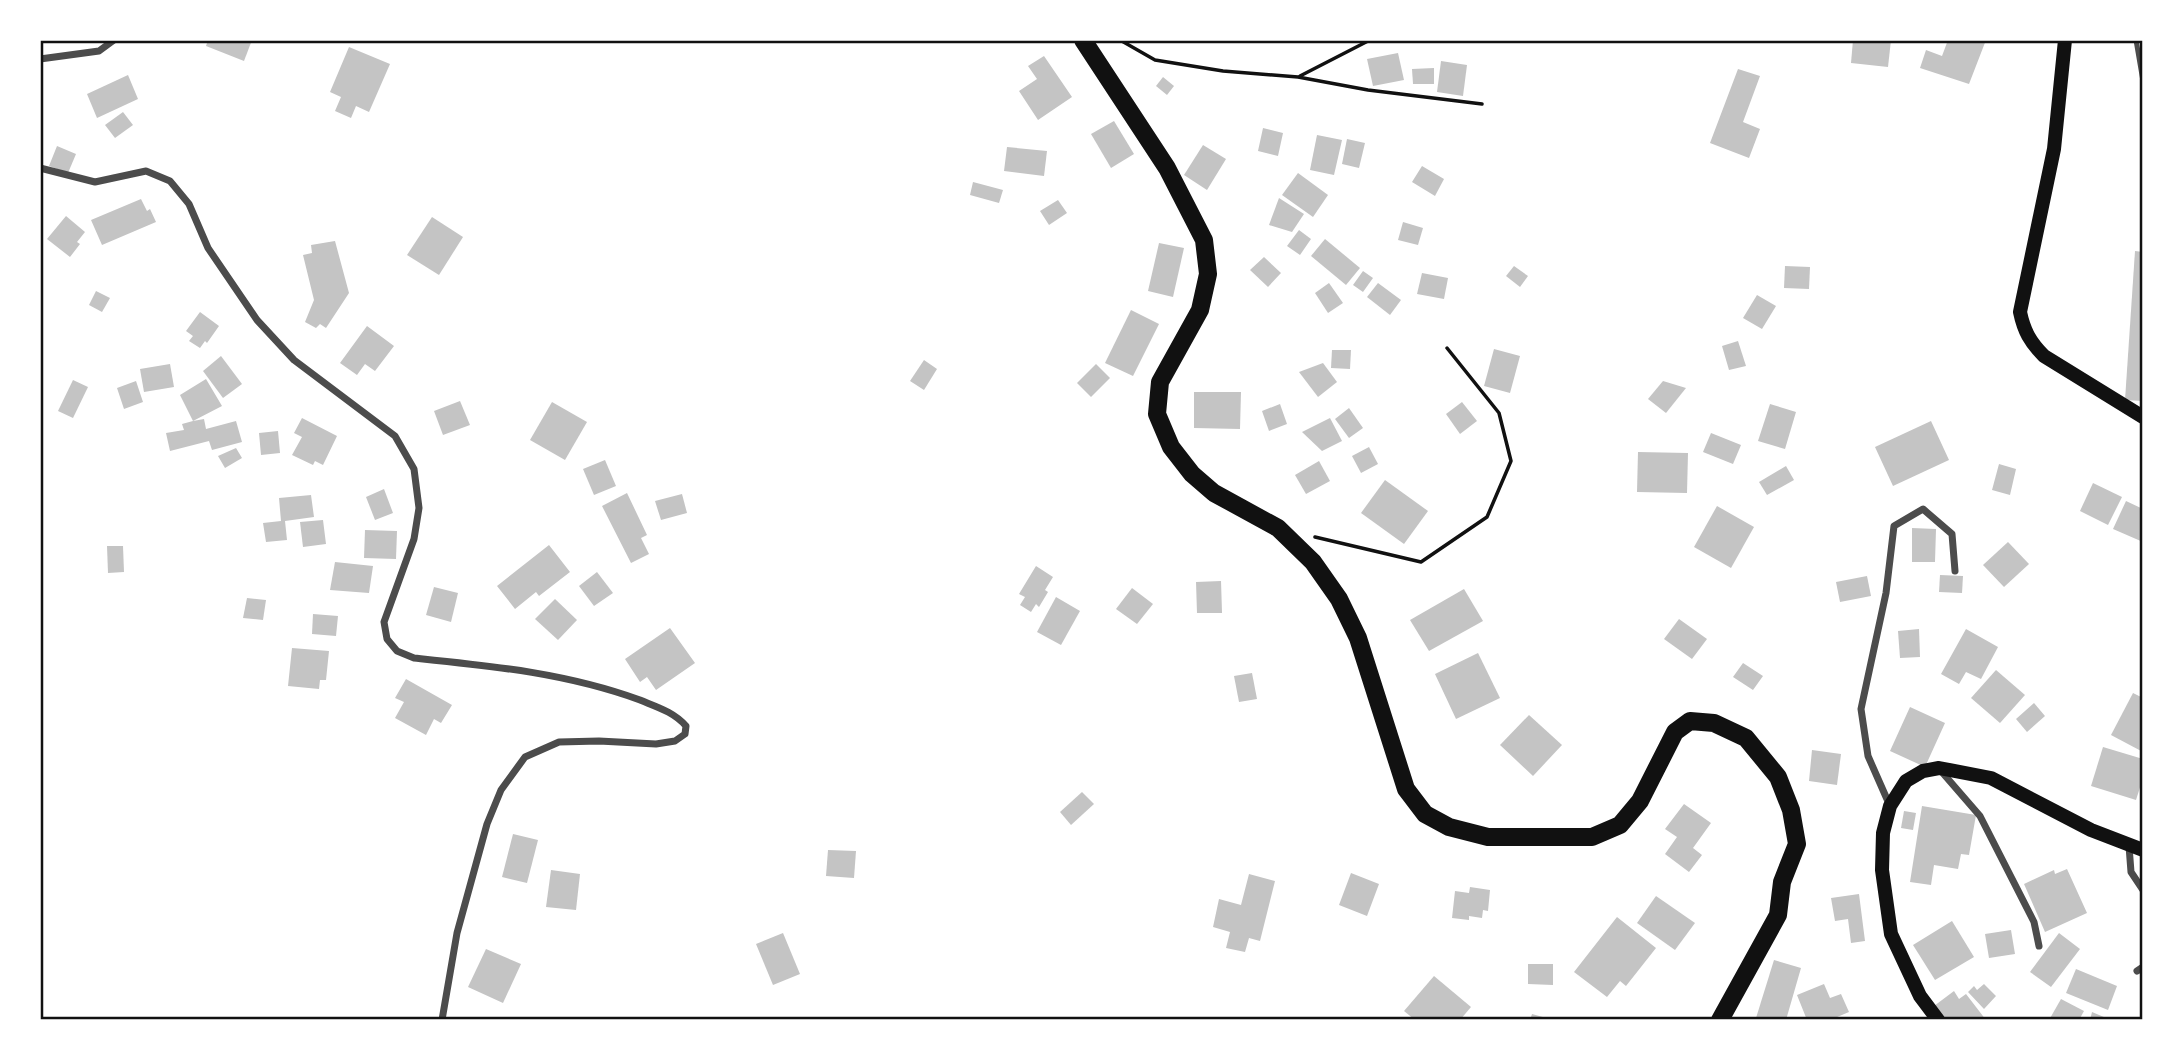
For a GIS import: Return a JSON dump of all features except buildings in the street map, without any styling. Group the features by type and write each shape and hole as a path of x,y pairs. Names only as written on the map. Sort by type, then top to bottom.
{"main road":[{"path":"1083,40 1167,168 1204,240 1208,274 1200,310 1160,382 1157,414 1171,447 1192,474 1214,493 1278,528 1314,562 1339,599 1358,638 1406,789 1425,814 1449,827 1488,837 1592,837 1620,825 1640,801 1675,732 1690,721 1714,723 1746,738 1779,777 1791,810 1797,844 1782,882 1778,915 1720,1020"},
{"path":"2065,40 2054,149 2020,312 2023,328 2032,344 2044,356 2143,417"},
{"path":"1938,1020 1920,996 1891,934 1882,870 1883,833 1890,806 1906,781 1923,771 1939,768 1991,778 2091,830 2136,848"}],"street":[{"path":"40,59 99,51 114,40"},
{"path":"40,168 95,182 146,171 170,181 188,204 208,248 257,320 294,359 395,436 414,468 419,508 414,539 384,622 387,639 397,651 414,658 526,670 612,690 677,716 686,726 685,734 675,741 656,744 559,742 525,757 501,790 486,824 457,933 442,1020"},
{"path":"1890,806 1868,756 1861,709 1886,593 1894,526 1923,509 1952,534 1955,571"},
{"path":"1939,768 1980,816 2034,922 2039,947"},
{"path":"2136,848 2131,872 2143,890"}],"lane":[{"path":"2136,40 2143,80"}],"path":[{"path":"1120,40 1155,60 1223,71 1298,77 1368,90 1482,104"},
{"path":"1298,77 1370,40"},
{"path":"1278,528 1421,562 1487,517 1511,461 1499,413 1447,348"}]}
